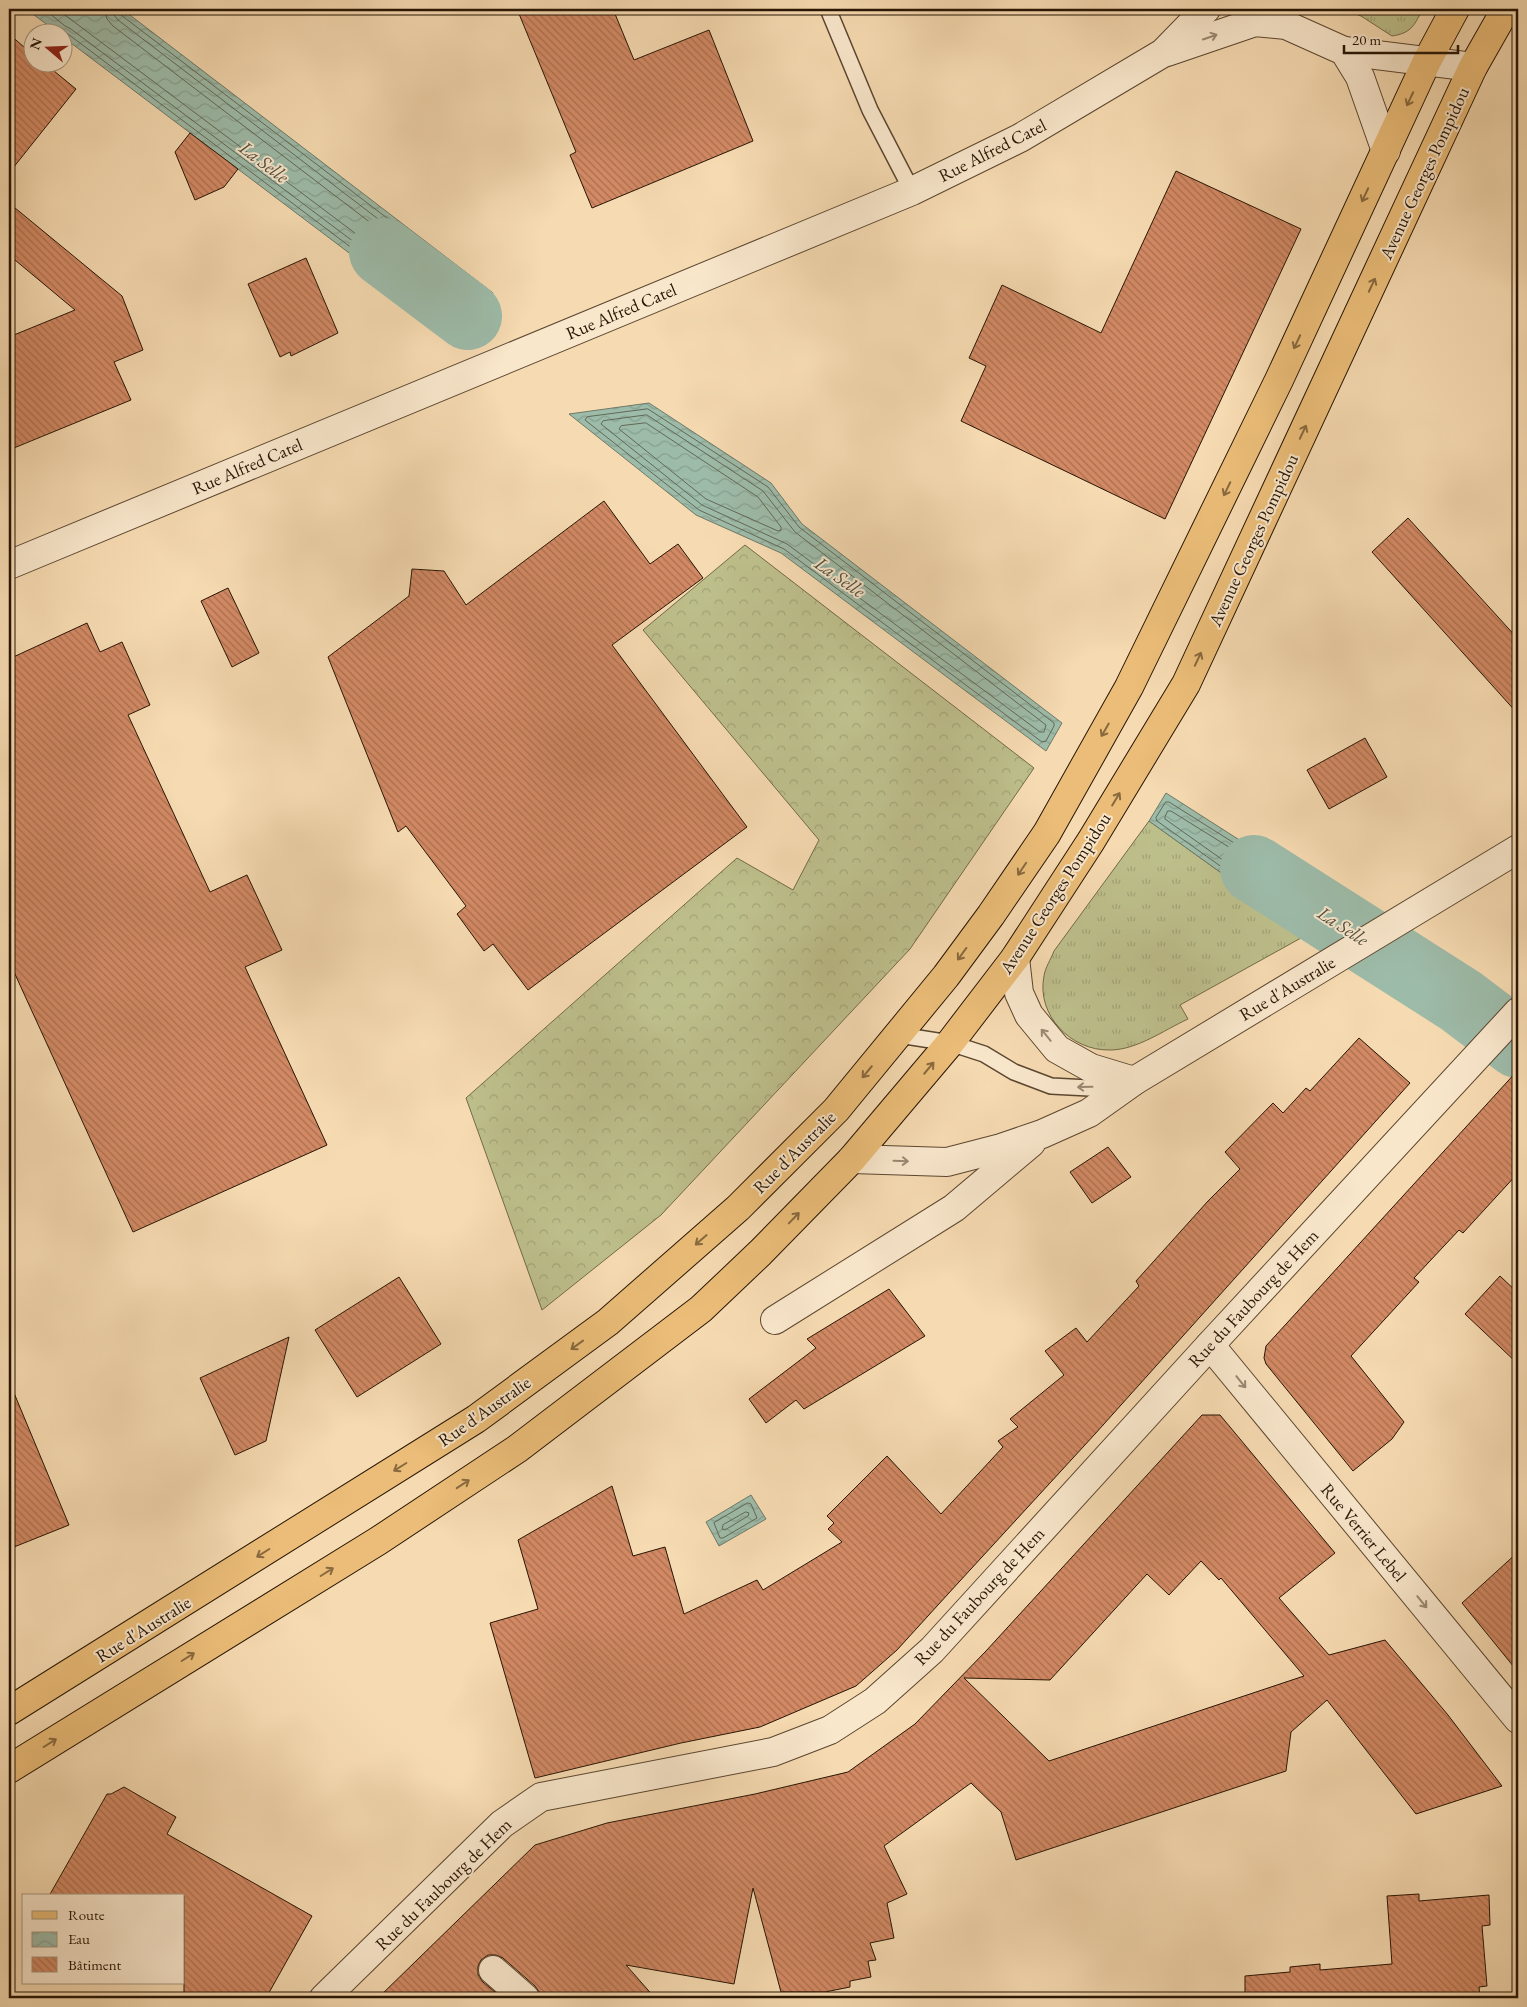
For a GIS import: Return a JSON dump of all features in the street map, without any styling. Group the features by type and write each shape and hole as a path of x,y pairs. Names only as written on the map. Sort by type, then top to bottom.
{"main road":[{"path":"899,1035 977,934 1046,833 1129,688 1275,388 1427,61 1455,9"},
{"name":"Avenue Georges Pompidou","path":"950,1043 1015,958 1091,841 1186,684 1473,67 1506,9"},
{"name":"Rue d'Australie","path":"9,1711 476,1419 608,1322 745,1201 836,1110 899,1035"},
{"path":"9,1769 378,1540 517,1449 701,1309 760,1253 852,1159 950,1043"}],"street":[{"name":"Rue Alfred Catel","path":"9,565 912,190 1020,138 1164,53 1206,9"},
{"path":"1164,53 1255,22 1286,25 1344,51 1473,67"},
{"path":"1344,51 1360,77 1386,151"},
{"name":"Rue d'Australie","path":"852,1159 947,1162 1001,1148 1042,1134 1089,1113 1134,1081 1518,849"},
{"path":"1015,958 1019,993 1029,1015 1057,1050 1091,1068 1134,1081"},
{"name":"Rue du Faubourg de Hem","path":"324,1998 502,1824 541,1797 773,1752 830,1730 875,1701 932,1650 1210,1345 1518,1012"},
{"name":"Rue d'Australie","path":"775,1320 954,1208 1042,1134"},
{"name":"Rue Verrier Lebel","path":"1210,1345 1518,1719"},
{"path":"493,1970 525,1998"}],"lane":[{"path":"828,9 870,110 912,190"},
{"path":"899,1035 950,1043 984,1054 1014,1072 1051,1086 1089,1088 1134,1081"}],"green space":[{"path":"1343,9 1423,9 1412,27 1404,33 1392,36 1361,16"},
{"path":"745,545 1034,768 910,949 661,1215 542,1310 466,1098 737,858 793,890 819,840 643,630"},
{"path":"1149,821 1252,895 1310,933 1180,1005 1188,1019 1130,1047 1110,1050 1096,1049 1070,1037 1059,1028 1051,1017 1045,1004 1043,990 1045,973 1054,951"}],"water":[{"path":"26,9 122,9 493,293 434,317 72,44 72,22 44,22"},
{"path":"649,403 771,483 802,524 1062,723 1046,751 781,553 696,515 569,414"},
{"path":"1166,793 1291,873 1357,906 1310,933 1252,895 1149,821"},
{"path":"1419,947 1490,992 1457,1027 1377,972"},
{"path":"751,1495 766,1519 719,1546 706,1522"}],"building":[{"path":"517,9 613,9 634,60 709,30 753,141 592,208 570,155 576,152"},
{"path":"9,34 22,45 22,72 55,72 76,89 9,173"},
{"path":"190,133 238,169 224,187 195,200 175,152"},
{"path":"1176,171 1301,229 1165,519 961,421 986,366 969,358 1002,285 1101,333"},
{"path":"9,203 122,296 143,350 114,362 131,400 9,450 9,337 75,310 9,255"},
{"path":"306,258 338,333 291,356 290,352 280,357 248,284"},
{"path":"604,501 650,564 678,544 703,578 612,645 747,827 528,990 493,944 484,951 457,914 466,906 406,826 398,832 328,657 409,596 412,569 444,571 466,605"},
{"path":"1408,518 1518,639 1518,714 1372,552"},
{"path":"228,588 259,653 232,667 201,601"},
{"path":"87,623 100,652 122,642 150,705 128,715 210,892 247,875 282,950 245,967 327,1145 133,1232 9,961 9,659"},
{"path":"1365,738 1387,777 1329,809 1307,770"},
{"path":"1359,1038 1410,1083 1095,1434 897,1650 856,1686 760,1727 681,1743 535,1778 490,1623 538,1609 518,1540 612,1486 633,1556 665,1547 684,1614 757,1580 763,1590 842,1542 828,1529 834,1523 827,1516 887,1456 941,1514 1003,1447 998,1441 1018,1427 1010,1419 1064,1375 1045,1351 1076,1328 1087,1342 1139,1286 1136,1281 1208,1201 1240,1169 1225,1152 1273,1103 1283,1113 1306,1088 1310,1091"},
{"path":"1518,1070 1518,1173 1463,1233 1459,1230 1414,1278 1419,1282 1351,1356 1404,1422 1392,1439 1353,1471 1266,1364 1264,1358 1266,1346"},
{"path":"1108,1147 1131,1177 1092,1203 1070,1172"},
{"path":"1500,1276 1518,1293 1518,1364 1465,1314"},
{"path":"399,1277 441,1344 357,1397 315,1330"},
{"path":"889,1289 925,1336 804,1409 796,1400 766,1423 749,1399 816,1348 807,1339"},
{"path":"289,1337 266,1441 235,1455 200,1378"},
{"path":"9,1381 69,1525 9,1549"},
{"path":"1202,1415 1220,1415 1335,1553 1279,1598 1329,1655 1385,1640 1448,1715 1502,1786 1416,1814 1327,1700 1291,1732 1286,1771 1016,1860 1001,1812 971,1783 884,1846 907,1894 887,1903 894,1938 870,1943 876,1960 868,1961 871,1977 850,1981 850,1987 825,1992 781,1992 753,1888 734,1984 626,1965 655,1998 540,1998 540,1993 535,1986 503,1958 496,1955 488,1955 481,1960 478,1966 478,1975 483,1982 502,1998 378,1998 535,1845 607,1823 755,1794 848,1772 915,1724 986,1651","holes":["1201,1561 1219,1580 1221,1578 1304,1676 1049,1761 964,1678 1050,1680 1147,1574 1169,1595"]},
{"path":"1518,1552 1518,1672 1462,1603"},
{"path":"124,1787 176,1817 167,1834 312,1916 266,1998 184,1998 185,1894 50,1894 107,1794 111,1794"},
{"path":"1419,1894 1419,1901 1489,1895 1490,1925 1482,1926 1487,1986 1479,1987 1480,1998 1245,1998 1245,1976 1290,1972 1290,1967 1320,1964 1320,1970 1392,1964 1387,1896"}],"waterway":[{"name":"La Selle","path":"383,252 468,316"},
{"name":"La Selle","path":"1254,869 1461,1001 1518,1044"}]}
